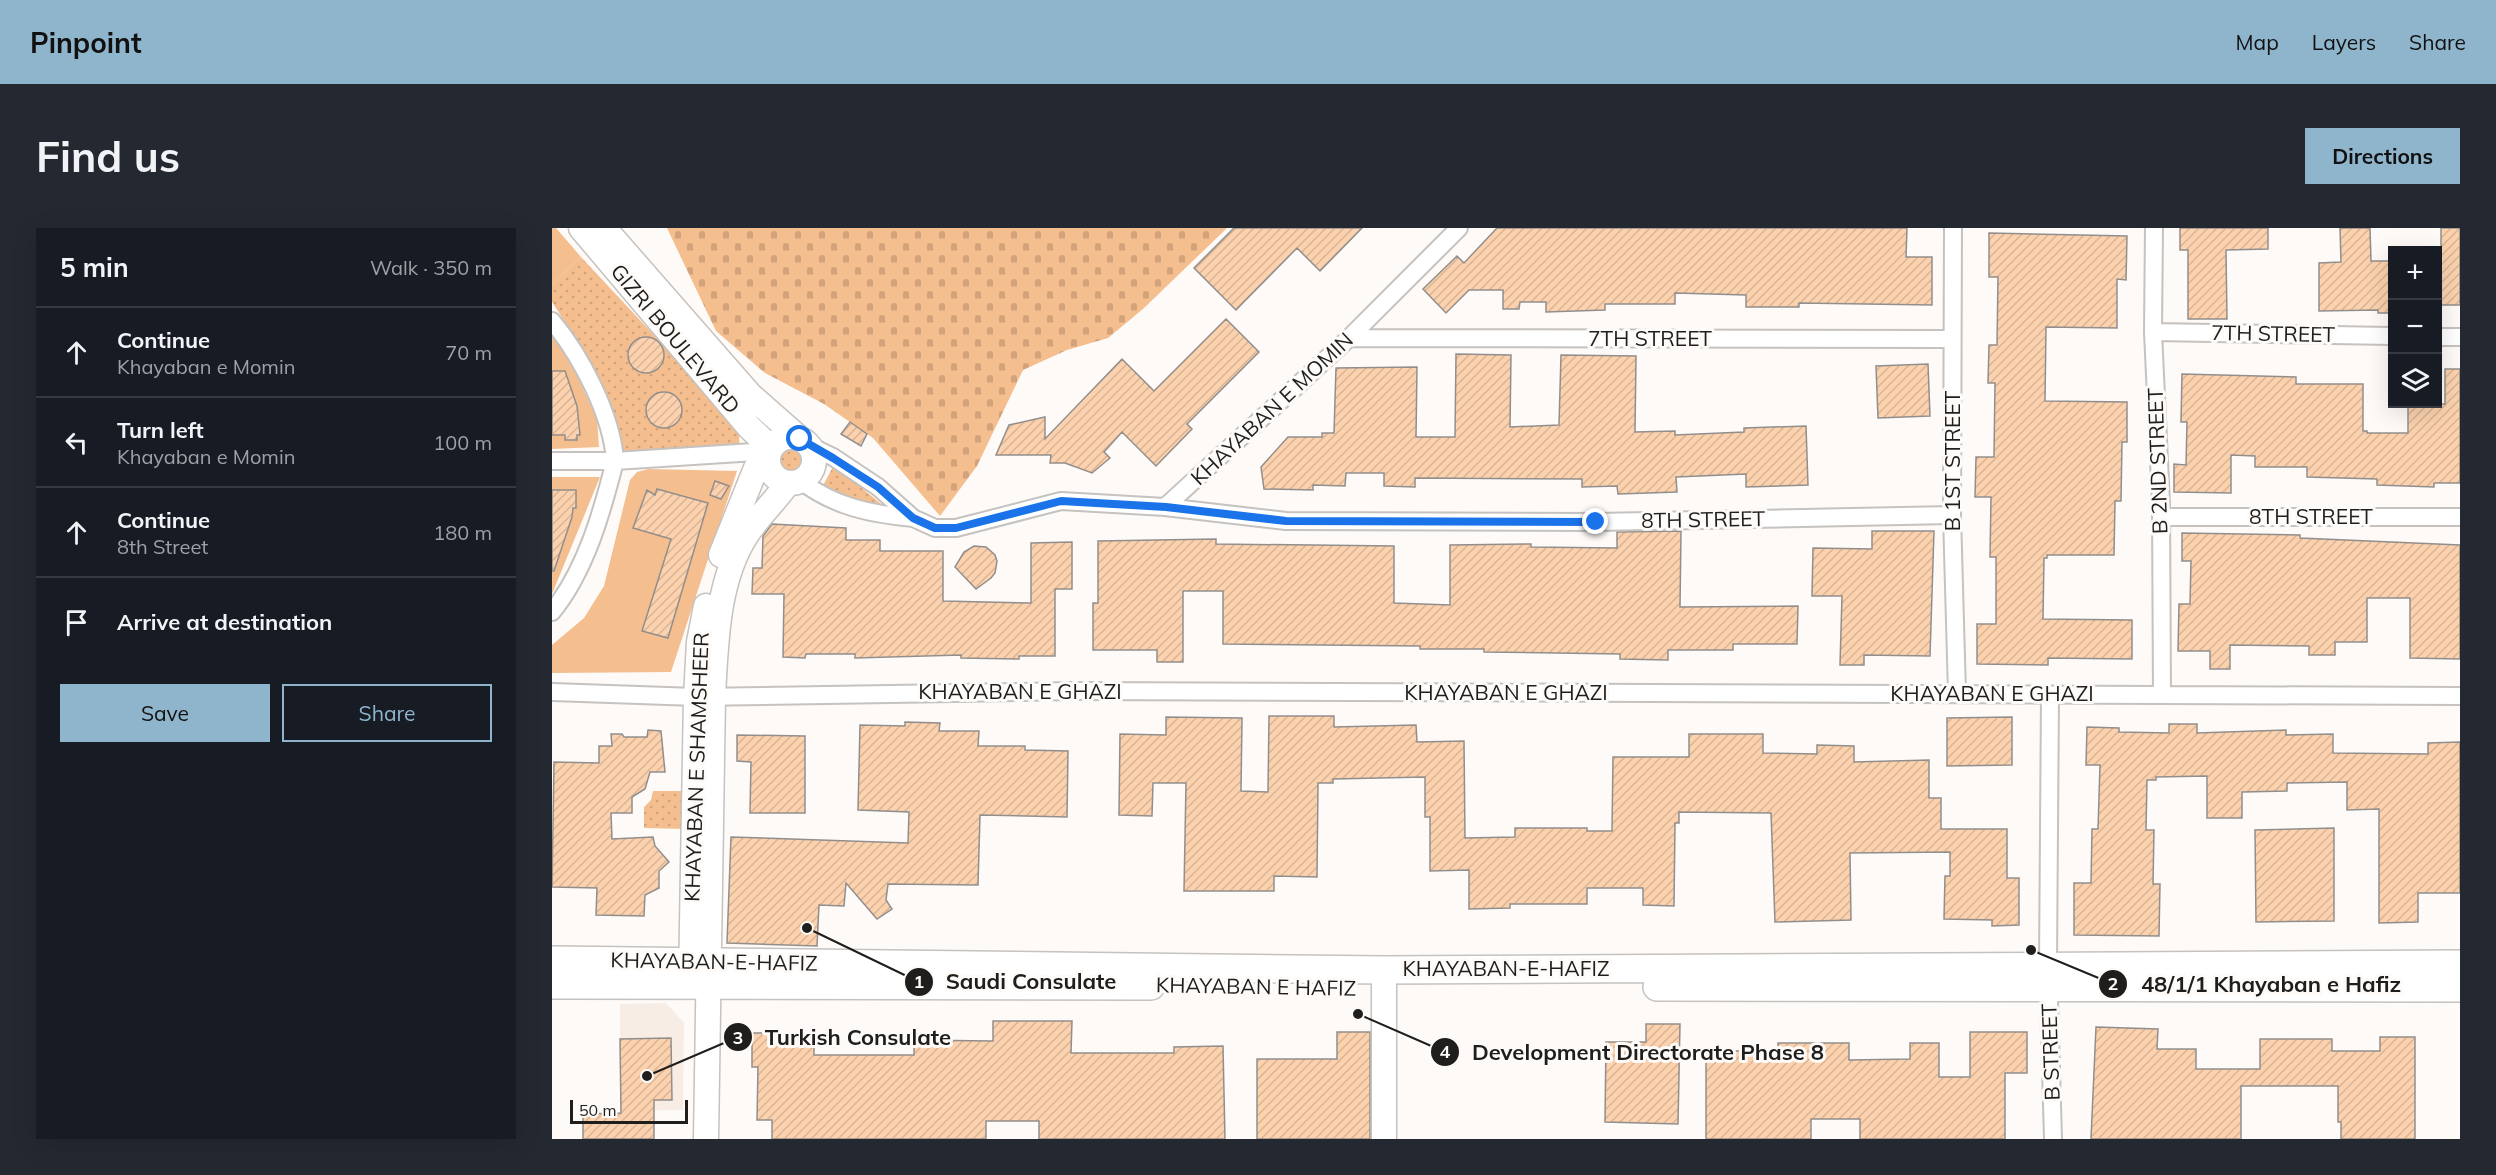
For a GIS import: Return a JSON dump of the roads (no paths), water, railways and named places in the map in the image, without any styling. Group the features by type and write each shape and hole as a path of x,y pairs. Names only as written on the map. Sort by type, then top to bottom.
{"main road":[{"name":"GIZRI BOULEVARD","path":"581,228 770,451"},
{"name":"GIZRI BOULEVARD","path":"604,228 750,394 804,442"},
{"path":"784,438 804,442 812,452 812,467 795,482 779,480 772,473 768,464 770,451 784,438"},
{"name":"KHAYABAN E SHAMSHEER","path":"706,1139 700,974 705,696 699,642 708,591 756,468 770,451"},
{"name":"KHAYABAN E SHAMSHEER","path":"705,696 730,570 747,534 795,482"},
{"name":"KHAYABAN-E-HAFIZ","path":"552,960 700,974"},
{"name":"KHAYABAN-E-HAFIZ","path":"1384,980 1640,987 2460,964"},
{"name":"KHAYABAN E HAFIZ","path":"552,985 700,974 1182,986 1384,980"},
{"name":"KHAYABAN-E-HAFIZ","path":"2049,977 2460,988"},
{"path":"1384,980 1384,1139"}],"street":[{"name":"KHAYABAN E MOMIN","path":"1166,507 1349,338 1459,228"},
{"name":"B 1ST STREET","path":"1953,228 1952,515 1957,694"},
{"name":"B 2ND STREET","path":"2154,228 2153,332 2161,517 2162,694"},
{"path":"552,321 569,344 585,373 606,423 614,448 615,461 591,539 561,601 552,612"},
{"name":"7TH STREET","path":"2153,332 2388,336"},
{"path":"2442,337 2460,338"},
{"name":"7TH STREET","path":"1349,338 1952,339"},
{"path":"804,442 878,487 913,518 935,528 956,528 1061,501 1166,507"},
{"path":"552,461 615,461 770,451"},
{"path":"795,482 820,495 876,514 913,518"},
{"name":"8TH STREET","path":"1166,507 1286,521 1596,522 1952,515"},
{"name":"8TH STREET","path":"2161,517 2460,517"},
{"name":"KHAYABAN E GHAZI","path":"552,692 705,696 1076,691 2460,696"},
{"name":"B STREET","path":"2050,695 2049,977 2053,1139"}],"place":[{"name":"Saudi Consulate","path":"807,928"},
{"name":"48/1/1 Khayaban e Hafiz","path":"2031,950"},
{"name":"Development Directorate Phase 8","path":"1358,1014"},
{"name":"Turkish Consulate","path":"647,1076"}]}
